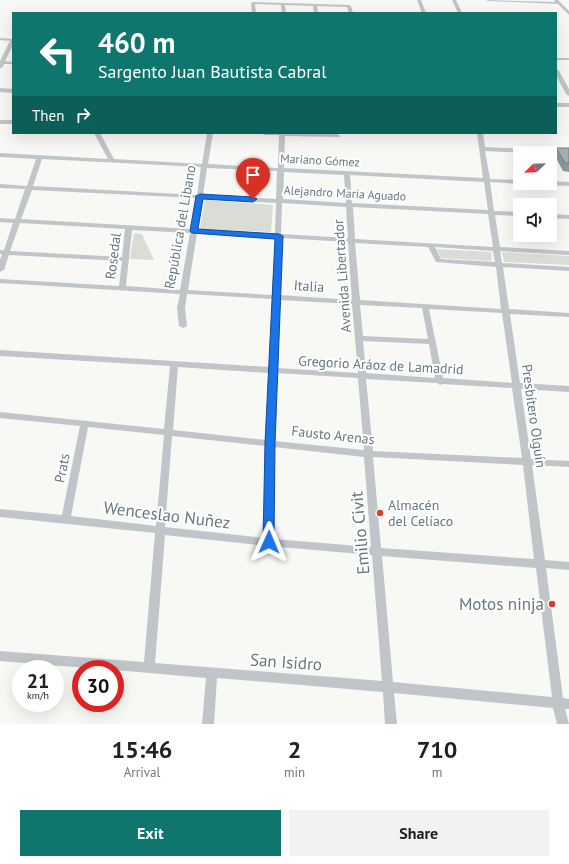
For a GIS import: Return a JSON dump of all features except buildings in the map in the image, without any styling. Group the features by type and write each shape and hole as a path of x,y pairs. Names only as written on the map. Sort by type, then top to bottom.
{"street":[{"path":"419,0 424,12"},
{"path":"454,0 460,12"},
{"path":"488,0 557,1 569,14"},
{"path":"254,12 253,3 349,6 351,12"},
{"path":"283,4 284,12"},
{"path":"315,5 316,12"},
{"path":"0,40 12,40"},
{"path":"1,64 12,42"},
{"path":"557,59 569,59"},
{"path":"1,64 12,63"},
{"path":"557,74 569,94"},
{"path":"557,88 566,88"},
{"path":"0,90 12,91"},
{"path":"557,104 569,105"},
{"path":"0,122 12,122"},
{"path":"98,134 112,160"},
{"name":"República del Libano","path":"183,326 181,308 210,134"},
{"path":"269,542 270,443 274,371 282,134 337,136"},
{"name":"Presbítero Olguín","path":"480,134 540,564 564,703 563,724"},
{"path":"482,148 569,153"},
{"name":"Mariano Gómez","path":"0,154 513,182"},
{"path":"0,270 3,252 40,156"},
{"name":"Avenida Libertador","path":"348,173 356,302 363,377"},
{"path":"557,183 569,184"},
{"name":"Alejandro María Aguado","path":"0,186 513,214"},
{"path":"557,216 569,217"},
{"path":"0,220 569,253"},
{"name":"Rosedal","path":"122,287 129,227"},
{"path":"431,246 438,261 569,269"},
{"path":"3,252 125,259"},
{"name":"Italia","path":"0,281 276,296 569,315"},
{"path":"424,306 440,382"},
{"path":"359,338 432,342"},
{"name":"Gregorio Aráoz de Lamadrid","path":"0,353 569,389"},
{"path":"149,668 159,530 174,364"},
{"name":"Emilio Civit","path":"363,377 391,724"},
{"name":"Fausto Arenas","path":"0,415 168,431 370,454 569,464"},
{"name":"Prats","path":"66,519 85,423"},
{"name":"Wenceslao Nuñez","path":"0,513 269,542 378,552 569,566"},
{"name":"San Isidro","path":"0,656 388,687 564,703"},
{"path":"208,724 212,673"}],"shaded area":[{"path":"205,200 273,205 271,232 200,229"},
{"path":"134,233 142,234 154,260 130,259"},
{"path":"437,249 491,252 492,261 441,258"},
{"path":"502,252 569,256 569,265 504,262"}],"place":[{"name":"Almacén del Celíaco","path":"380,513"},
{"name":"Motos ninja","path":"552,604"}],"route":[{"path":"253,199 200,196 194,231 279,236 270,443 269,542"}]}
